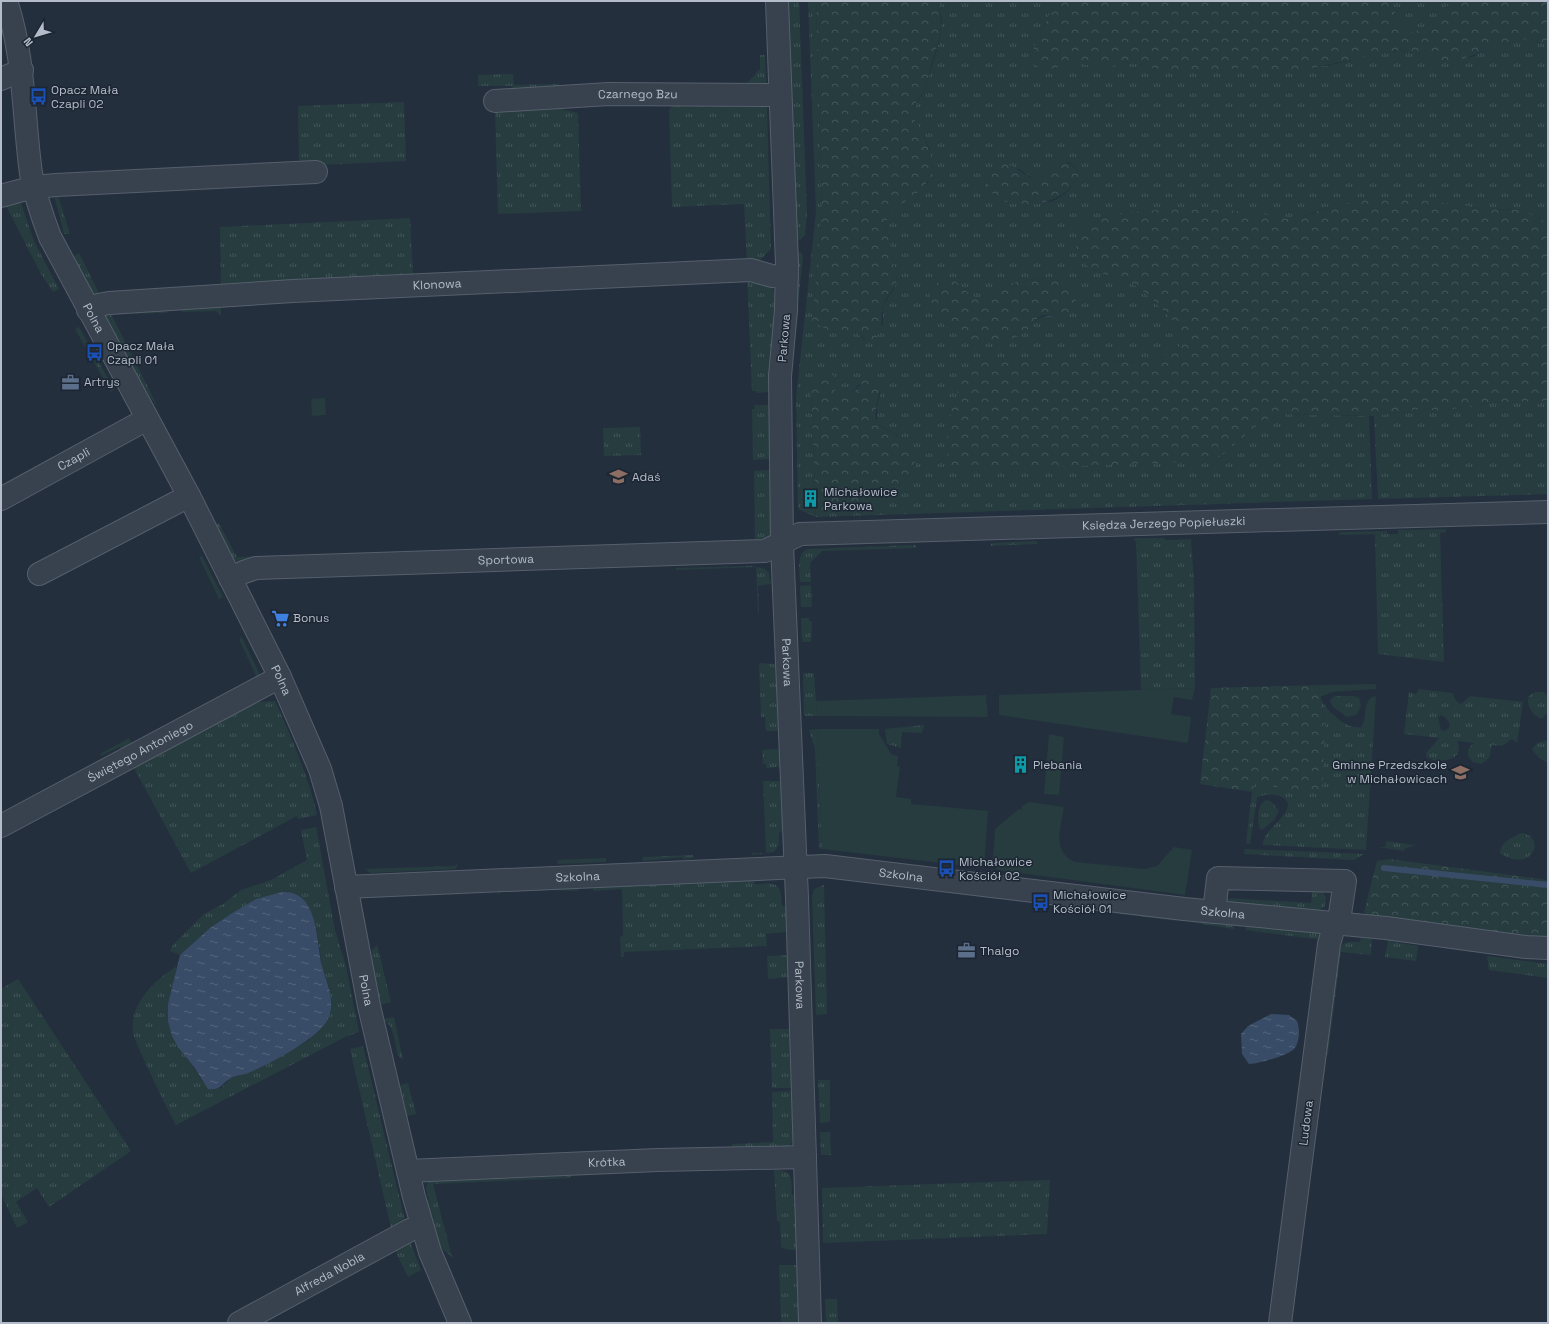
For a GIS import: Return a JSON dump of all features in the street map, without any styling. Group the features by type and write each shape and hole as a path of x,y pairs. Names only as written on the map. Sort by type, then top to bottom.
{"street":[{"name":"Polna","path":"6,1 22,70 28,148 34,187 39,209 50,237 230,578 280,678 320,769 331,806 369,1006 421,1226 434,1264 460,1323"},
{"name":"Parkowa","path":"777,1 787,277 786,317 780,376 782,544 795,867 810,1323"},
{"path":"1,79 22,70"},
{"name":"Czarnego Bzu","path":"495,101 609,94 780,95"},
{"path":"1,196 34,187 56,185 316,172"},
{"name":"Klonowa","path":"88,310 98,305 109,303 221,294 751,270 772,276 787,277"},
{"name":"Czapli","path":"1,499 147,419"},
{"path":"39,574 188,496"},
{"name":"Księdza Jerzego Popiełuszki","path":"782,544 797,535 815,534 1548,512"},
{"name":"Sportowa","path":"230,578 256,568 765,551 782,544"},
{"name":"Świętego Antoniego","path":"1,826 280,678"},
{"name":"Szkolna","path":"346,887 825,866 1214,912 1335,923 1526,947 1548,948"},
{"name":"Ludowa","path":"1214,912 1218,878 1345,881 1340,914 1335,923 1329,944 1280,1323"},
{"name":"Krótka","path":"408,1171 658,1160 805,1157"},
{"name":"Alfreda Nobla","path":"239,1323 403,1234 421,1226"}],"green space":[{"path":"785,1 799,1 807,213 805,235 800,240 794,240"},
{"path":"808,1 816,1 822,211 812,321 831,332 856,332 864,340 883,324 883,305 894,289 897,281 886,223 889,214 893,208 911,197 928,183 930,149 913,116 913,110 925,89 939,43 942,21 938,1 1056,1 1035,44 1031,58 1042,70 1081,64 1112,67 1131,63 1144,65 1159,70 1211,72 1247,67 1327,66 1380,53 1409,50 1439,60 1472,57 1503,42 1514,40 1531,39 1548,45 1548,223 1521,210 1484,209 1433,201 1326,207 1303,217 1274,217 1239,212 1091,269 1137,286 1179,327 1182,340 1179,347 1166,355 1145,361 1103,362 1082,358 994,358 1225,453 1259,423 1281,414 1369,416 1372,499 816,517 798,509 796,398 816,212","holes":["1068,162 1075,167 1079,174 1072,186 1065,193 1051,202 1008,201 996,196 987,186 991,175 999,166 1019,169 1033,179 1044,176 1053,164","1054,277 1055,316 1045,316 1037,320 1023,333 934,286 950,279 960,284 974,297 981,298 989,296 1006,286 1029,280","834,376 835,392 839,394 849,395 859,384 881,392 877,406 877,422 881,426 898,435 915,472 906,480 882,493 841,509 816,516 815,505 807,505 806,494 815,493 811,389"]},
{"path":"816,1 938,1 940,12 940,37 926,86 915,105 913,112 913,116 929,150 932,161 932,171 928,181 921,190 894,209 889,215 886,223 897,281 883,306 880,332 874,341 868,342 856,332 831,332 812,321 822,211"},
{"path":"1056,1 1391,1 1399,23 1409,33 1421,29 1433,22 1446,7 1449,1 1548,1 1548,45 1531,39 1514,40 1457,61 1439,60 1409,50 1394,51 1288,73 1275,73 1247,67 1211,72 1177,72 1159,70 1144,65 1131,63 1112,67 1081,64 1042,70 1034,65 1031,58 1035,44"},
{"path":"1391,1 1449,1 1446,7 1433,22 1421,29 1409,33 1399,23"},
{"path":"760,55 765,55 766,83 761,87 746,84 760,69"},
{"path":"513,74 514,85 555,84 581,89 515,95 512,86 478,86 478,75"},
{"path":"404,102 406,161 299,166 298,106"},
{"path":"734,102 763,103 767,106 771,249 757,263 747,263 744,204 672,207 669,110 673,105"},
{"path":"553,107 578,113 581,211 498,214 495,109"},
{"path":"1059,161 1071,164 1079,174 1073,185 1063,194 1050,200 1035,204 1021,205 1007,202 995,196 987,186 992,174 997,167 1002,164 1012,166 1033,179 1044,176 1053,164"},
{"path":"54,195 58,195 70,234 64,234"},
{"path":"1378,198 1433,201 1484,209 1521,210 1548,223 1548,401 1490,403 1440,411 1421,409 1374,416 1281,414 1259,423 1225,453 1209,461 950,471 946,446 951,411 961,381 974,367 994,358 1082,358 1103,362 1145,361 1166,355 1179,347 1182,340 1179,327 1154,301 1137,286 1091,269 1079,258 1075,240 1080,225 1117,215 1178,209 1237,211 1277,216 1301,217 1327,207"},
{"path":"12,200 21,203 34,241 59,289 53,292 41,274 4,202"},
{"path":"410,218 413,275 221,287 220,227"},
{"path":"795,252 801,252 803,256 795,333 793,333"},
{"path":"79,253 99,293 191,289 94,295 81,277 74,256"},
{"path":"747,276 768,282 778,297 772,390 769,390 769,392 756,393 756,391 752,391"},
{"path":"1054,277 1068,280 1076,293 1075,303 1069,313 1056,316 1042,316 1022,334 1007,340 992,343 977,342 964,338 951,331 941,321 933,308 929,292 938,283 945,279 951,279 973,296 983,298 1002,287 1011,284"},
{"path":"221,300 221,316 216,311 182,312 182,307"},
{"path":"166,305 167,313 111,314 158,407 135,375 103,318 105,313"},
{"path":"79,327 114,389 111,392 75,329"},
{"path":"823,373 828,373 834,376 835,392 844,395 855,391 867,378 872,377 879,381 880,391 876,411 878,424 895,433 906,443 914,457 915,472 906,480 882,494 841,510 816,517 811,389 815,381"},
{"path":"325,398 326,415 312,416 311,399"},
{"path":"1548,401 1548,494 1378,499 1374,416 1421,409 1440,411 1490,403"},
{"path":"754,405 768,405 772,409 773,456 769,459 753,460 752,409 755,409"},
{"path":"640,427 641,455 604,456 603,428"},
{"path":"769,470 773,475 772,535 766,541 658,546 656,543 755,539 754,471"},
{"path":"1548,500 1548,504 811,524 816,522"},
{"path":"219,523 237,557 278,556 278,561 238,562 233,559 214,525"},
{"path":"1446,529 1446,532 1440,533 1444,662 1378,654 1375,534 1398,534 1398,530"},
{"path":"1387,531 1387,534 1339,535 1339,532"},
{"path":"1134,538 1165,538 1165,540 1191,539 1194,582 1195,688 1141,690 1136,541 1134,541"},
{"path":"1036,541 1037,544 991,546 991,543"},
{"path":"916,545 916,548 822,551 810,563 811,582 800,582 800,559 801,555 807,549"},
{"path":"202,556 223,597 219,599 199,557"},
{"path":"752,566 765,569 769,573 770,581 774,582 758,586 759,613 756,567 676,570 676,568"},
{"path":"811,585 812,607 801,607 800,586"},
{"path":"801,618 809,618 809,621 812,621 811,642 802,642"},
{"path":"242,637 261,677 125,750 119,747 101,756 100,754 129,738 132,743 256,676 239,639"},
{"path":"759,663 775,664 779,668 781,728 778,731 766,731 765,717 761,717"},
{"path":"803,673 814,673 817,716 804,716"},
{"path":"1376,684 1376,689 1333,692 1320,697 1319,685"},
{"path":"1319,685 1325,727 1322,793 1254,784 1253,792 1200,784 1211,688"},
{"path":"1195,688 1192,700 1174,697 1171,714 1191,717 1188,743 999,715 999,695"},
{"path":"1419,689 1452,693 1456,701 1461,704 1470,696 1523,702 1517,743 1512,739 1502,746 1492,745 1489,758 1481,764 1473,762 1468,756 1468,749 1474,743 1457,741 1459,747 1458,753 1451,759 1439,761 1427,758 1426,753 1439,738 1404,734 1409,692 1416,694","holes":["1441,715 1445,717 1450,724 1449,728 1444,731 1441,730 1438,718"]},
{"path":"1535,692 1543,692 1548,696 1548,711 1542,719 1533,713 1528,703 1529,696"},
{"path":"986,695 988,717 817,716 816,701"},
{"path":"1354,696 1359,698 1361,707 1356,715 1347,717 1333,707 1330,700 1333,697"},
{"path":"1376,696 1374,727 1361,727 1364,720 1367,703 1372,697"},
{"path":"1321,699 1330,712 1349,726 1374,727 1366,850 1263,845 1266,835 1285,814 1288,804 1282,797 1272,794 1257,798 1250,844 1246,843 1253,784 1325,727"},
{"path":"275,701 304,771 317,815 298,819 297,816 191,873 134,768 259,702"},
{"path":"924,725 922,733 902,732 901,748 887,744 885,729"},
{"path":"817,729 822,849 819,848 815,749 809,730"},
{"path":"817,729 879,729 879,734 891,754 898,756 897,766 900,767 896,797 911,799 911,804 988,811 984,868 822,849"},
{"path":"1049,734 1064,737 1059,795 1044,794"},
{"path":"1548,740 1548,763 1539,758 1532,749 1537,743"},
{"path":"778,749 782,753 782,764 779,767 766,768 766,764 763,764 762,750"},
{"path":"763,781 779,781 783,785 785,830 779,833 779,845 774,852 752,855 752,853 766,853"},
{"path":"1266,800 1271,801 1279,811 1274,820 1262,830 1259,828 1258,813 1259,809"},
{"path":"1029,802 1064,807 1059,838 1060,845 1063,852 1075,862 1145,869 1157,866 1174,847 1192,850 1185,895 997,870 993,857 995,829 1019,809 1021,810 1022,806"},
{"path":"316,827 335,930 346,966 359,1032 347,1036 176,1125 144,1060 133,1033 133,1021 140,1002 153,985 177,966 168,1004 172,1036 203,1082 221,1088 231,1078 258,1069 309,1040 329,987 322,967 316,925 256,899 210,928 180,955 170,951 172,946 204,914 223,904 241,890 271,880 307,860 301,830"},
{"path":"1522,833 1530,836 1534,841 1535,847 1532,853 1527,857 1520,859 1511,858 1500,853 1502,846 1505,843 1511,838"},
{"path":"1386,841 1414,845 1421,843 1404,849 1404,851 1378,847 1385,847"},
{"path":"1245,849 1364,854 1354,860 1244,854"},
{"path":"693,855 694,858 683,859 682,857 643,861 642,857"},
{"path":"606,858 606,862 558,864 557,860"},
{"path":"1389,859 1548,880 1548,939 1367,916 1364,912 1377,861"},
{"path":"457,863 457,867 455,869 370,873 366,869 455,866"},
{"path":"754,878 755,884 773,884 779,888 782,906 789,906 789,930 786,932 766,934 767,946 624,952 624,957 621,957 620,937 623,936 622,889 593,891 594,885"},
{"path":"824,885 827,1014 816,1015 812,897 814,889"},
{"path":"577,886 579,891 549,890 501,892 498,895 499,889"},
{"path":"1313,888 1321,890 1326,897 1325,906 1317,912 1229,904 1226,898 1311,903"},
{"path":"1093,906 1175,916 1177,921 1088,910"},
{"path":"1191,918 1234,925 1234,929 1189,922"},
{"path":"1246,926 1311,929 1317,933 1322,940 1246,930"},
{"path":"1361,938 1372,939 1371,955 1341,952 1328,1055 1322,1054 1334,953 1341,948 1343,944 1348,942 1360,942"},
{"path":"1388,941 1418,946 1416,961 1385,957"},
{"path":"377,945 391,1002 378,1006 371,958 372,950"},
{"path":"786,955 790,958 791,977 768,979 767,956"},
{"path":"1487,956 1548,964 1548,978 1489,970"},
{"path":"18,979 131,1151 49,1207 37,1188 16,1202 28,1222 17,1228 1,1194 1,989"},
{"path":"394,1017 403,1060 397,1053 391,1028 382,1019"},
{"path":"770,1029 789,1029 792,1033 795,1088 772,1088"},
{"path":"363,1046 406,1225 392,1232 350,1049"},
{"path":"818,1080 830,1080 830,1122 820,1123"},
{"path":"408,1083 416,1114 407,1116 400,1085"},
{"path":"795,1091 794,1140 788,1147 732,1151 732,1144 773,1142 772,1092"},
{"path":"820,1132 830,1132 831,1155 821,1155"},
{"path":"774,1170 780,1170 788,1173 791,1180 792,1195 798,1194 800,1247 795,1250 789,1250 781,1247 780,1222 777,1221"},
{"path":"571,1176 571,1178 433,1184 452,1257 439,1246 424,1201 429,1200 426,1188 428,1182"},
{"path":"1050,1180 1047,1234 823,1243 822,1188"},
{"path":"409,1239 421,1270 408,1277 394,1248"},
{"path":"779,1265 797,1265 800,1269 802,1323 781,1323"},
{"path":"825,1299 837,1299 838,1323 826,1323"}],"water":[{"path":"282,892 294,894 303,899 314,919 322,966 331,999 328,1019 315,1034 268,1064 248,1073 233,1077 218,1088 208,1089 194,1067 178,1047 172,1036 168,1021 168,1004 180,955 210,928 234,912 256,899"},
{"path":"1271,1014 1289,1015 1297,1021 1299,1035 1296,1046 1291,1051 1273,1059 1249,1064 1242,1054 1241,1034 1248,1026"}],"waterway":[{"path":"1384,868 1548,885"}],"place":[{"name":"Opacz Mała Czapli 02","path":"38,97"},
{"name":"Opacz Mała Czapli 01","path":"94,353"},
{"name":"Artrys","path":"71,382"},
{"name":"Adaś","path":"619,477"},
{"name":"Michałowice Parkowa","path":"811,499"},
{"name":"Bonus","path":"280,618"},
{"name":"Plebania","path":"1020,765"},
{"name":"Gminne Przedszkole w Michałowicach","path":"1460,772"},
{"name":"Michałowice Kościół 02","path":"946,869"},
{"name":"Michałowice Kościół 01","path":"1040,902"},
{"name":"Thalgo","path":"967,951"}]}
